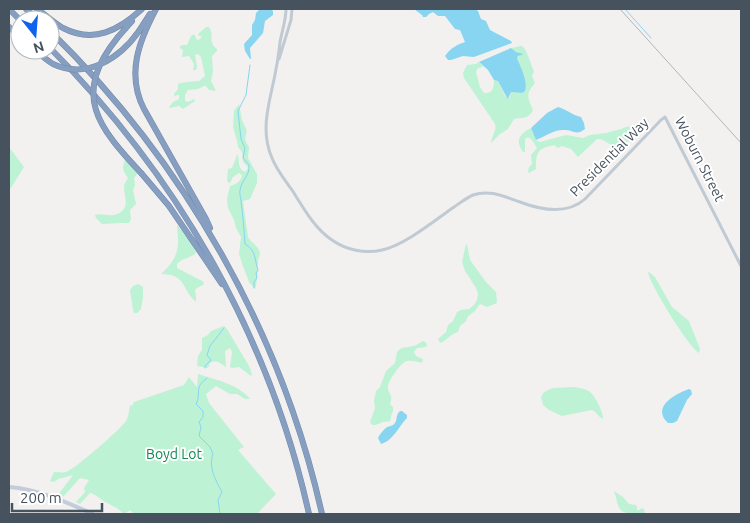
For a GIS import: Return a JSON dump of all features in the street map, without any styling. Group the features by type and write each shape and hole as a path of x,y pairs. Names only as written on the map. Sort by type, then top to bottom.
{"highway":[{"path":"37,9 63,28 76,33 93,35 115,29 142,9"},
{"path":"142,9 106,51 98,67 94,87 94,101 97,114 116,147 169,206 229,294"},
{"path":"48,60 60,66 74,69 101,65 115,56 129,43 155,9"},
{"path":"155,9 145,31 137,58 135,77 138,94 144,109 206,219 216,244"},
{"path":"60,41 90,72 136,126 175,179 216,244 247,302 278,373 307,456 322,514"},
{"path":"60,59 99,100 127,134 153,168 198,236 258,354 292,448 309,514"}],"main road":[{"path":"9,487 35,491 93,514"}],"street":[{"name":"Presidential Way","path":"286,9 266,126 268,144 273,161 314,223 323,233 351,249 361,251 379,250 395,246 468,198 478,194 496,194 524,204 546,209 564,210 575,206 585,199 665,117"},
{"name":"Presidential Way","path":"277,67 292,15 292,9"},
{"name":"Woburn Street","path":"665,117 741,266"}],"green space":[{"path":"206,27 209,27 211,30 212,43 217,49 212,56 213,72 211,81 216,91 209,90 206,86 188,90 185,95 185,101 188,102 194,99 195,101 183,109 179,106 170,108 173,102 179,99 179,95 174,96 178,89 178,84 199,81 205,76 201,57 198,54 195,55 197,67 196,70 193,70 194,64 189,56 182,57 183,50 180,46 187,45 194,34 197,40 200,39 202,36 198,34"},
{"path":"520,46 526,51 534,71 532,76 535,83 528,96 533,110 525,118 514,119 508,129 491,143 495,124 464,78 463,73 467,65 479,62 483,67 478,68 476,72 480,87 484,93 491,91 494,80 498,81 505,96 509,99 511,92 522,93 525,80 517,57 522,55 512,50 512,48"},
{"path":"239,104 242,120 247,131 245,138 249,147 248,158 257,174 257,183 250,199 243,201 248,237 260,253 255,289 249,282 239,254 241,237 228,208 227,199 230,186 239,181 242,175 239,173 233,177 230,183 227,181 228,169 232,168 237,155 241,169 245,172 248,168 243,162 242,152 238,147 233,127 234,111"},
{"path":"642,119 649,121 646,125 638,127 626,147 620,151 600,139 597,139 578,157 571,149 562,146 558,148 554,145 544,148 539,152 536,159 536,169 529,173 529,167 532,164 531,155 537,148 528,137 525,139 525,152 523,152 519,144 521,135 531,128 536,140 540,142 566,135 583,138 606,133 633,126"},
{"path":"9,147 24,167 9,191"},
{"path":"124,157 139,172 134,178 135,185 133,190 136,204 130,210 131,219 129,223 102,224 95,215 114,215 120,213 125,206 124,185 128,178 123,168"},
{"path":"177,225 190,240 196,253 179,262 177,268 204,282 203,285 195,290 196,302 180,279 161,274 171,264 177,252"},
{"path":"466,244 470,260 496,292 497,303 487,307 480,304 460,326 458,332 440,343 438,339 446,332 448,325 453,321 457,312 469,309 477,300 476,288 465,271 462,262"},
{"path":"649,272 655,277 672,307 689,321 700,349 699,353 670,315 651,280"},
{"path":"138,284 143,287 143,297 141,309 134,313 130,290"},
{"path":"224,326 249,366 251,376 239,367 230,367 232,352 230,348 225,351 226,367 219,362 210,363 208,368 197,366 198,356 202,350 202,338 211,331"},
{"path":"424,341 427,344 426,347 417,348 414,352 416,356 423,359 422,363 405,362 389,383 390,404 393,407 391,419 389,422 372,425 370,422 375,408 376,391 380,387 386,371 395,363 397,352 402,348 414,346"},
{"name":"Boyd Lot","path":"198,374 233,386 250,399 245,399 237,394 230,394 216,386 206,394 209,403 244,447 238,450 276,494 257,514 134,514 130,510 124,514 90,493 80,504 76,502 85,492 84,488 89,480 80,478 63,497 58,495 73,475 54,482 50,481 54,472 71,470 107,440 126,421 130,405 132,406 134,402 184,385 189,377 197,387"},
{"path":"574,387 587,390 592,394 597,401 603,419 592,410 562,416 543,405 541,397 544,392 553,388"},
{"path":"614,491 629,504 636,505 637,511 642,508 644,509 645,514 629,514 622,511"}],"water":[{"path":"260,9 270,9 273,11 273,15 265,21 263,33 250,48 250,59 245,51 244,44 252,35 252,25 256,13"},
{"path":"414,9 475,9 478,11 481,19 486,21 490,30 512,43 474,57 463,56 448,60 445,56 449,51 465,42 460,30 455,29 445,16 438,16 433,12 423,17"},
{"path":"511,48 523,54 517,58 524,74 526,87 522,93 511,92 508,99 498,81 494,80 488,70 479,62"},
{"path":"558,107 581,117 585,129 577,132 561,130 536,140 531,128 547,113"},
{"path":"689,389 692,394 677,421 668,423 663,417 663,407 677,394"},
{"path":"400,411 407,415 407,418 389,440 381,444 378,438 387,427 394,424"}],"waterway":[{"path":"625,9 651,38"},
{"path":"250,65 246,95 238,111 241,139 245,148 243,158 249,165 240,193 245,244 252,249 258,270 254,288"},
{"path":"205,368 211,360 207,355 210,346 224,328"},
{"path":"207,378 200,385 196,404 203,411 203,417 199,422 201,427 199,436 210,447 213,454 212,469 222,492 218,500 220,514"}],"railway":[{"path":"620,9 741,143"}]}
